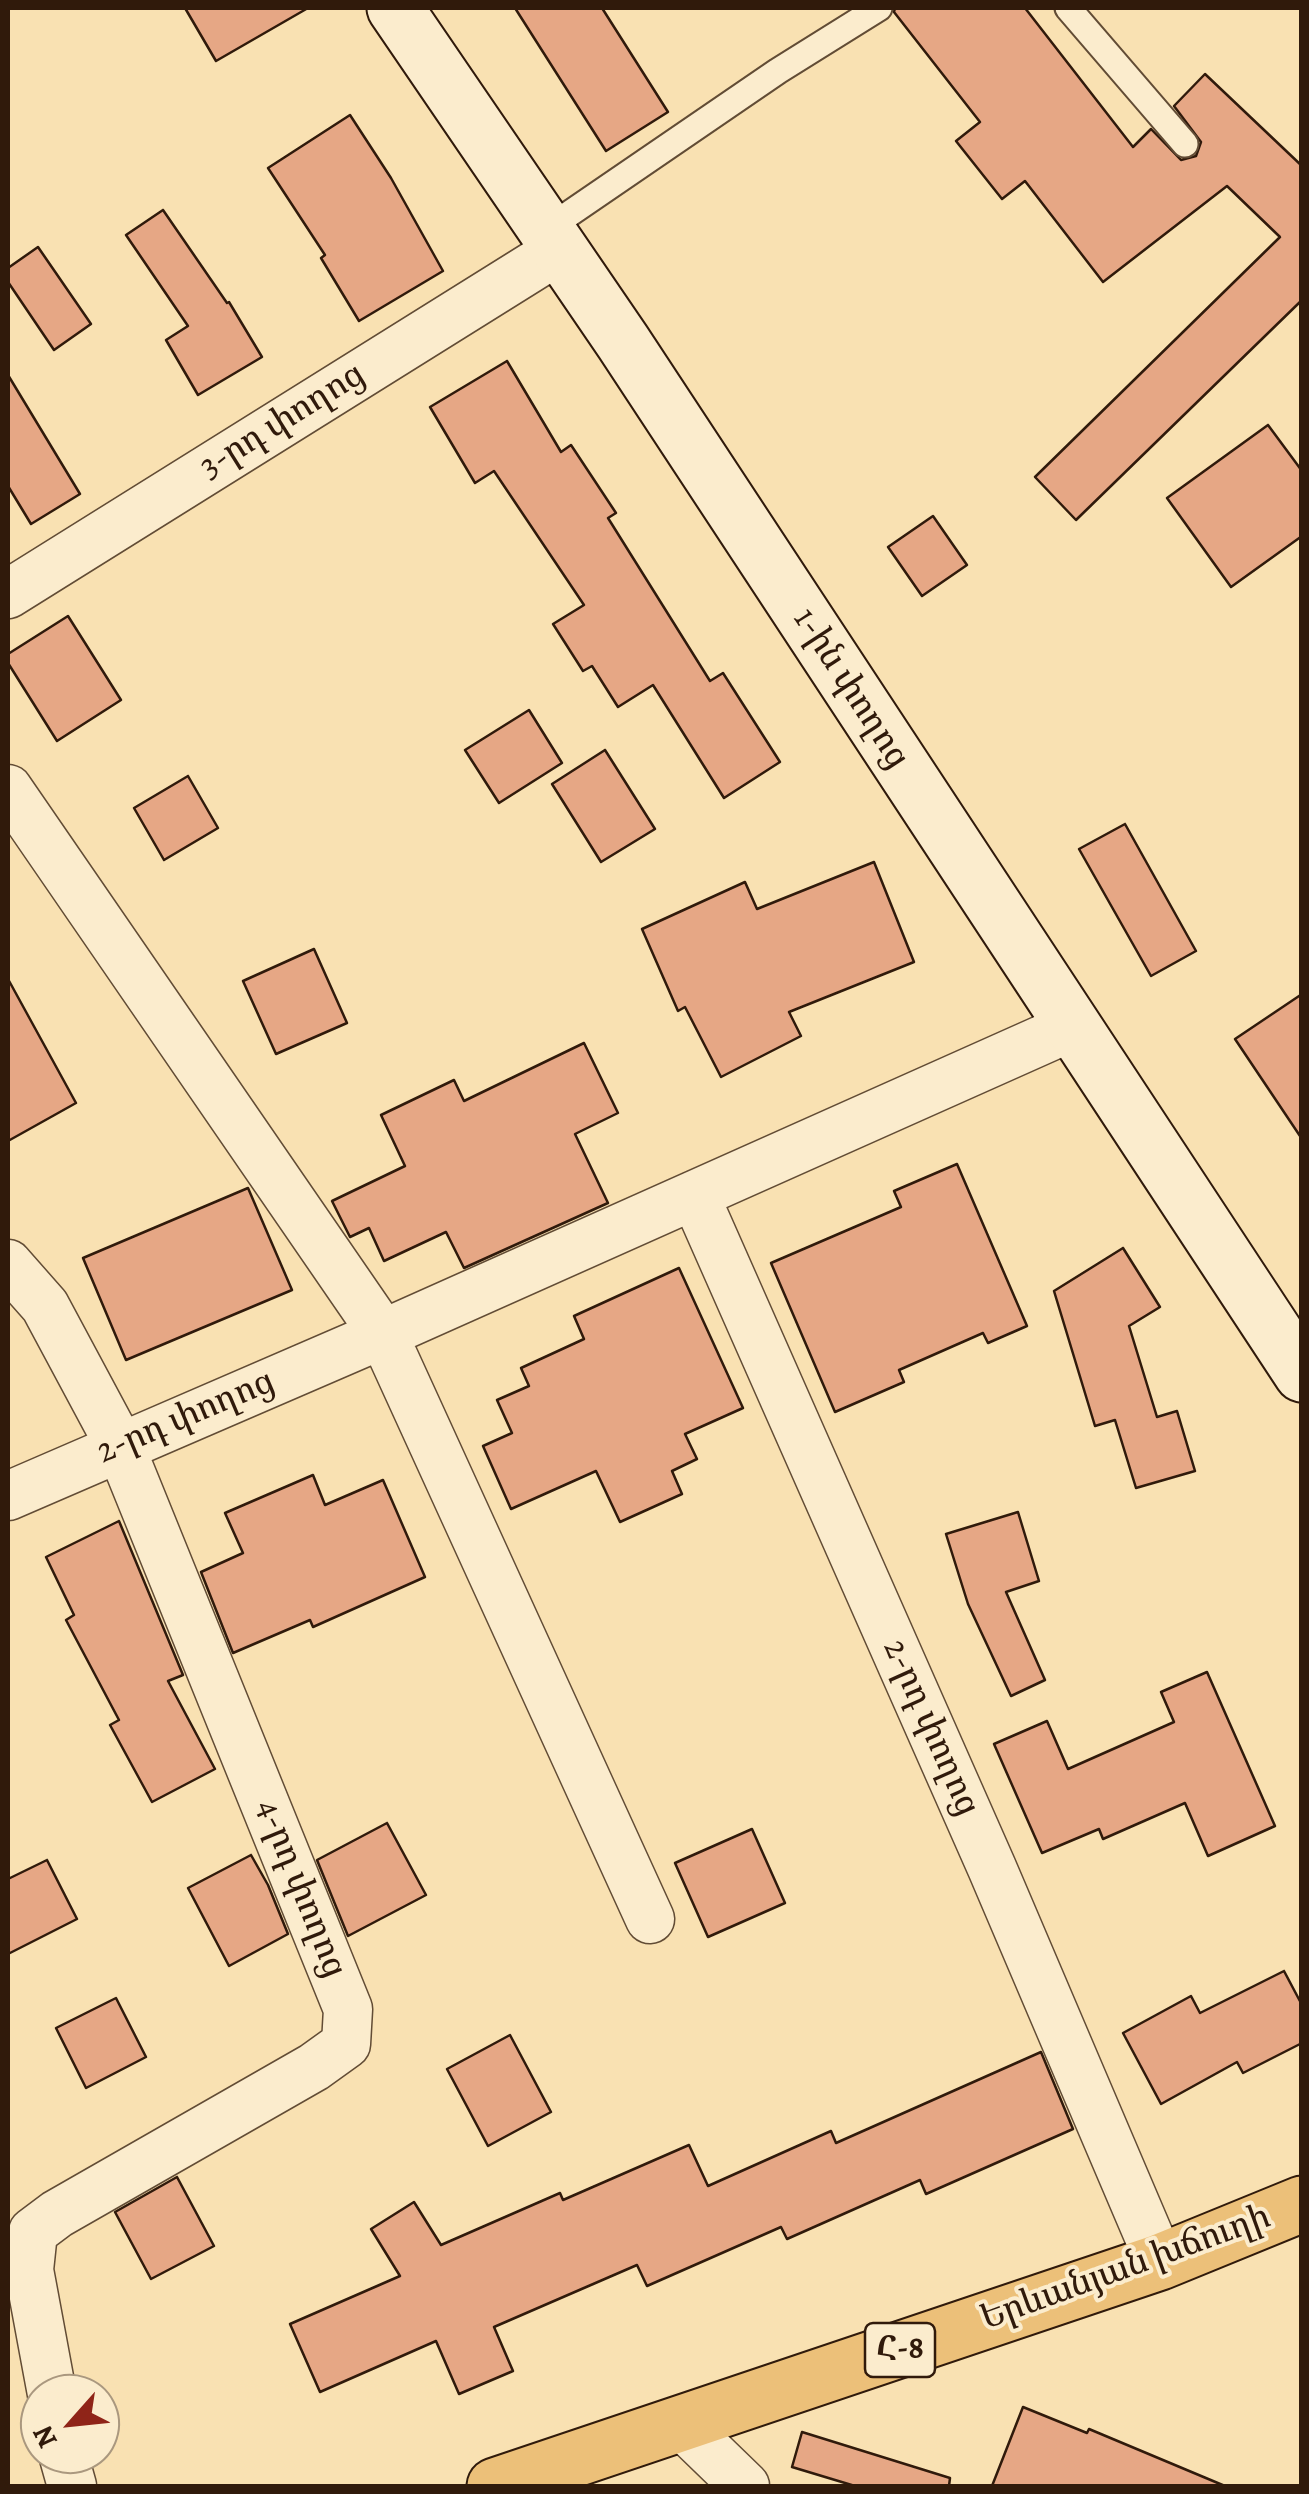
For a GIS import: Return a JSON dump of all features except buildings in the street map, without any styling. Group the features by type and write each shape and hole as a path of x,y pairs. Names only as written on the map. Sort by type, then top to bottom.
{"main road":[{"name":"1-ին փողոց","path":"395,8 623,342 1302,1374"},
{"name":"Երևանյան խճուղի","path":"495,2486 1160,2262 1302,2204"}],"street":[{"name":"3-րդ փողոց","path":"8,594 553,240"},
{"path":"8,789 383,1334 650,1919"},
{"name":"2-րդ փողոց","path":"8,1496 383,1334 1071,1027"},
{"name":"2-րդ փողոց","path":"695,1196 1000,1886 1160,2262"},
{"name":"4-րդ փողոց","path":"8,1264 44,1306 120,1446 348,2009 346,2044 314,2067 57,2214 33,2232 28,2270 48,2374"},
{"path":"681,2424 745,2486"}],"lane":[{"path":"553,240 778,70 879,8"},
{"path":"1068,8 1185,144"}]}
